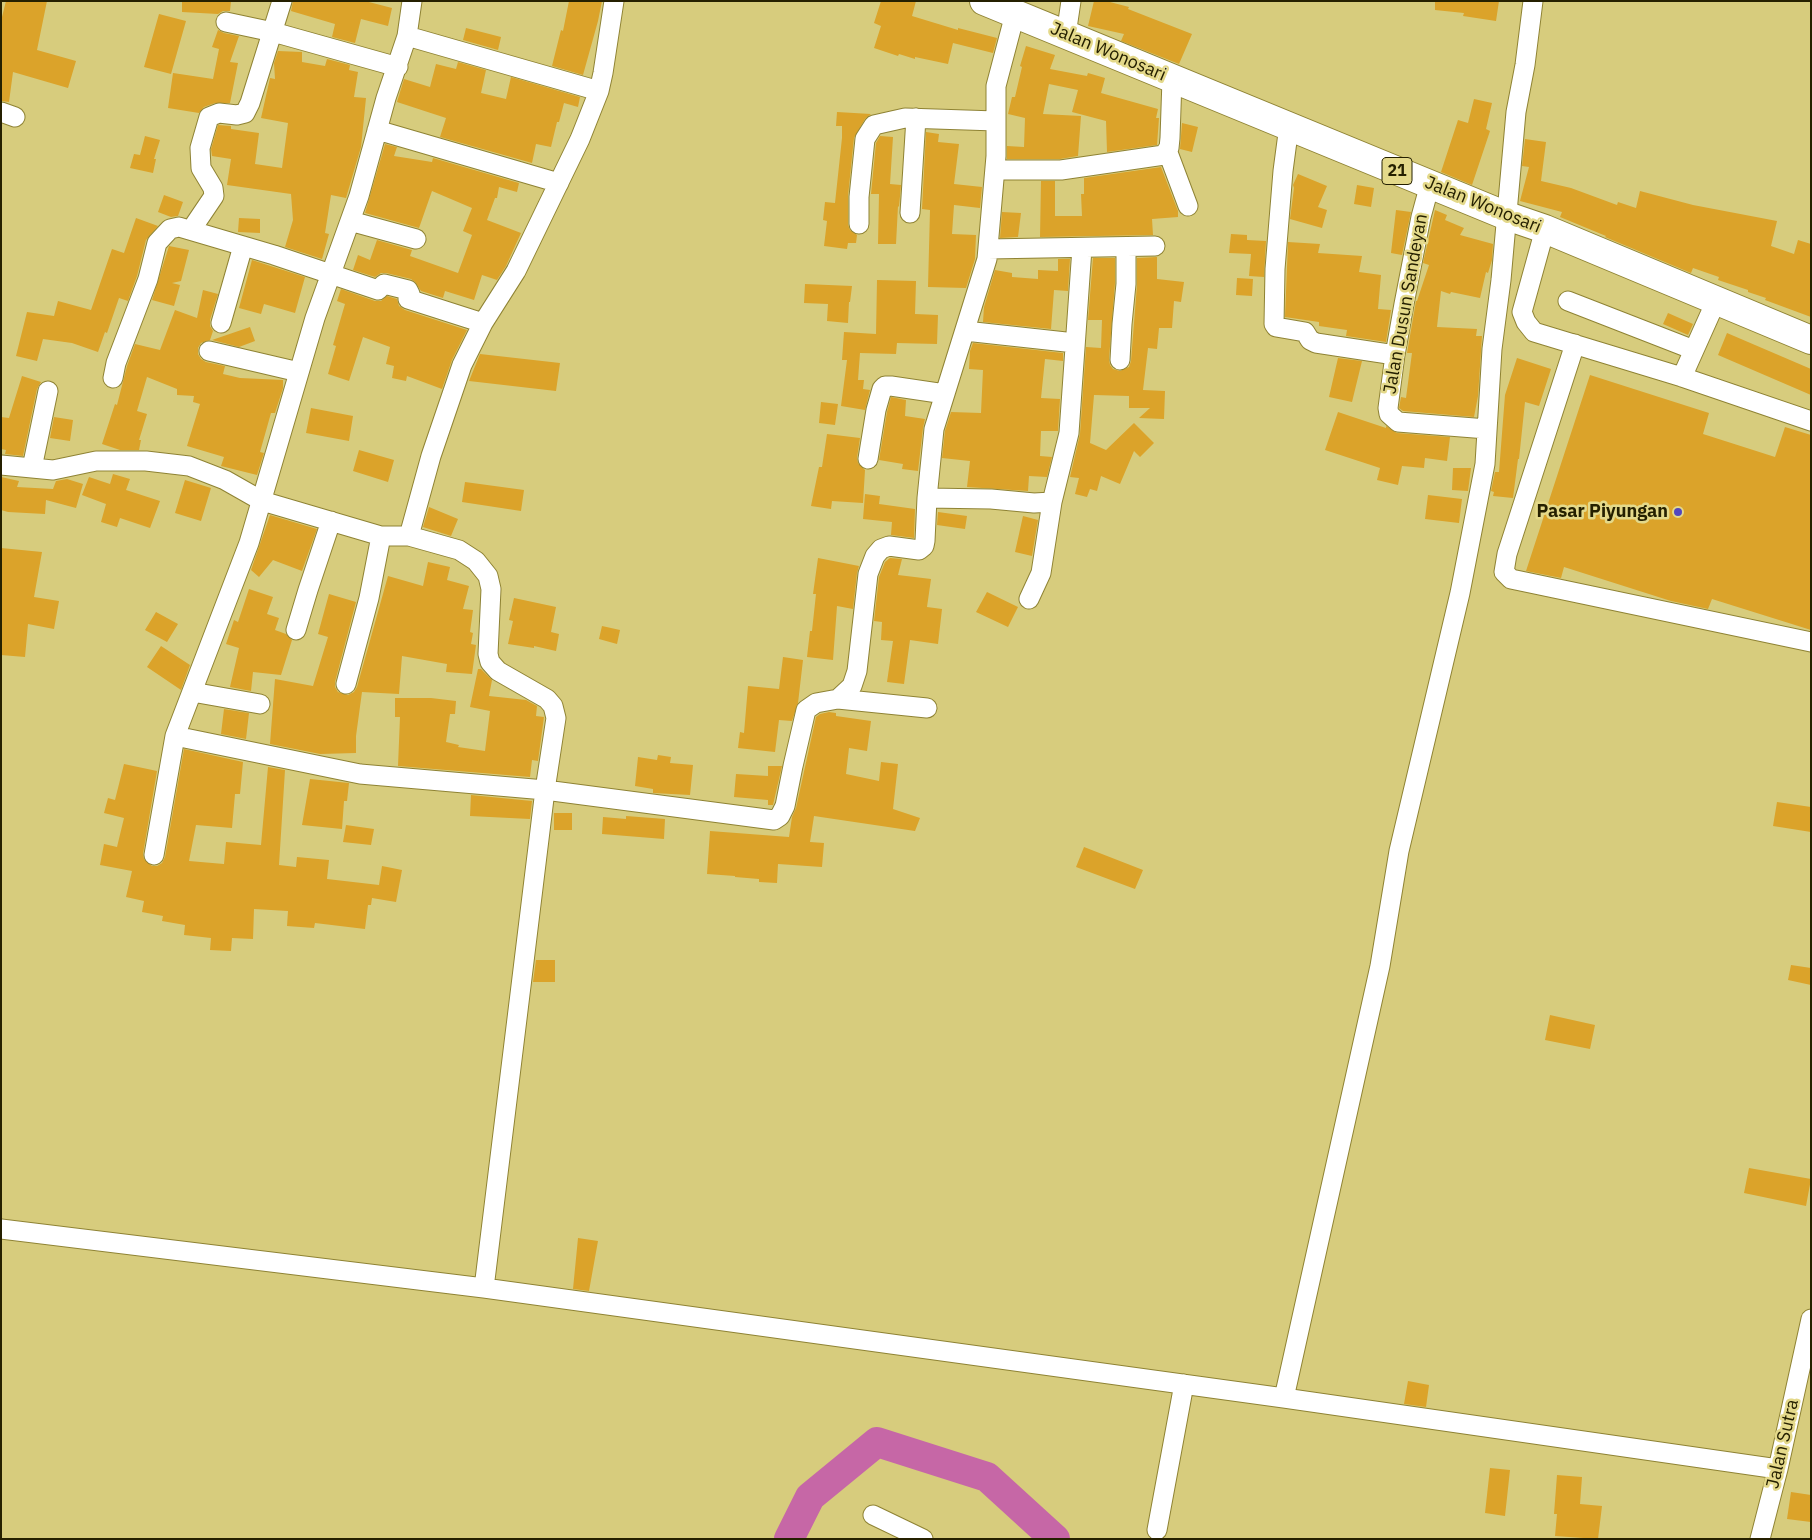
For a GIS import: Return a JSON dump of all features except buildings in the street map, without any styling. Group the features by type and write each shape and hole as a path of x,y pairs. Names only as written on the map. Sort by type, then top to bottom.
{"highway":[{"name":"Jalan Wonosari","path":"984,1 1811,340"}],"street":[{"path":"191,230 214,196 213,188 201,168 200,148 209,117 219,113 236,115 245,113 250,103 282,1"},
{"path":"154,855 175,736 249,543 299,372 330,274 364,180 386,98 398,67 407,36 412,1"},
{"path":"408,536 431,456 462,365 483,323 516,271 580,139 603,72 614,1"},
{"path":"1066,35 1071,1"},
{"path":"1284,1398 1380,966 1398,851 1460,593 1486,464 1492,349 1507,216 1516,112 1525,64 1533,1"},
{"path":"838,699 852,686 857,671 868,574 875,556 881,549 889,546 919,550 925,541 934,429 987,259 995,170 996,86 1015,14"},
{"path":"226,22 273,32 398,67"},
{"path":"407,36 598,91"},
{"path":"995,170 1061,170 1164,155 1170,138 1172,79"},
{"path":"858,224 858,197 865,139 874,125 905,118 996,121"},
{"path":"910,213 916,118"},
{"path":"1289,126 1283,171 1275,268 1274,324 1276,327 1305,332 1310,340 1316,343 1395,356"},
{"path":"377,130 560,183"},
{"path":"1167,150 1188,206"},
{"name":"Jalan Dusun Sandeyan","path":"1430,184 1421,217 1395,356 1388,408 1391,418 1398,422 1487,429"},
{"path":"350,221 416,239"},
{"path":"113,378 116,363 148,279 157,243 170,229 179,227 378,290 384,284 408,290 410,294 408,299 483,323"},
{"path":"1544,229 1522,312 1526,322 1534,332 1682,377 1811,421"},
{"path":"221,322 243,246"},
{"path":"988,249 1155,246"},
{"path":"1120,360 1126,284 1126,247"},
{"path":"1029,599 1041,573 1052,502 1068,433 1082,248"},
{"path":"1568,301 1694,350"},
{"path":"1682,377 1716,301"},
{"path":"966,331 1075,343"},
{"path":"1576,344 1507,554 1504,572 1511,579 1811,642"},
{"path":"210,351 299,372"},
{"path":"868,458 876,410 882,389 885,386 945,394"},
{"path":"32,468 48,391"},
{"path":"1,466 52,470 96,461 146,461 189,466 224,480 262,501 382,536 408,536 459,550 476,561 488,576 491,589 488,654 490,662 498,671 547,699 553,706 556,718 545,790 484,1288"},
{"path":"927,498 991,499 1034,503 1052,502"},
{"path":"296,630 331,521"},
{"path":"346,684 369,598 382,536"},
{"path":"192,692 260,704"},
{"path":"175,736 360,774 545,790 774,820 780,816 785,806 806,710 816,703 838,699 927,708"},
{"path":"1,1229 484,1288 1184,1384 1778,1469"},
{"name":"Jalan Sutra","path":"1760,1539 1778,1469 1811,1319"},
{"path":"1157,1530 1184,1384"},
{"path":"873,1515 922,1539"}],"waterway":[{"path":"789,1539 810,1497 877,1442 987,1477 1055,1539"}],"place":[{"name":"Pasar Piyungan","path":"1678,512"}]}
